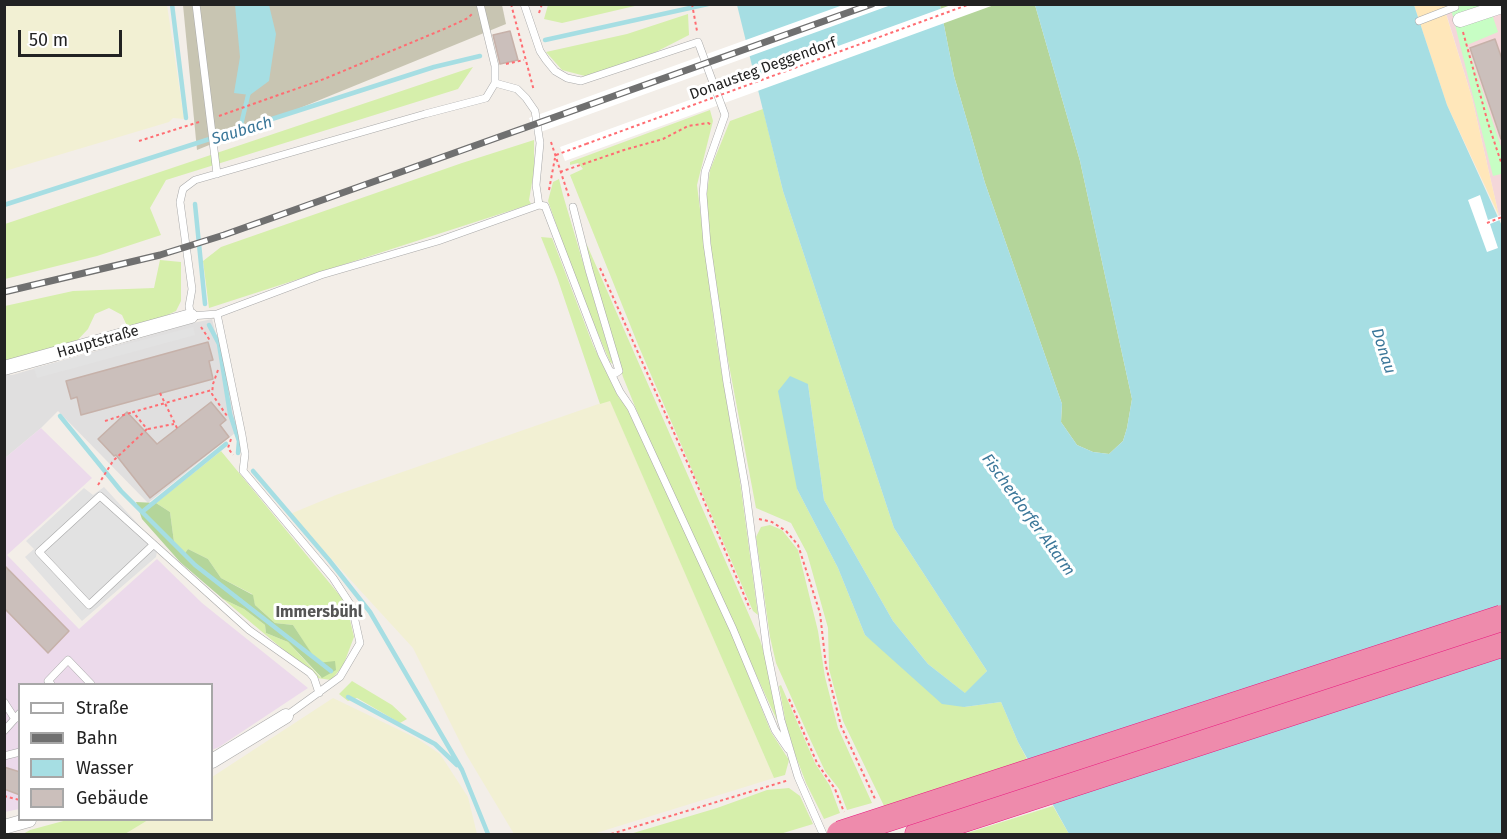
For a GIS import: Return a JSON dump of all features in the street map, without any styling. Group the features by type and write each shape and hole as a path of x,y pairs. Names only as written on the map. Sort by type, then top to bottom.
{"highway":[{"path":"840,834 1503,618"},
{"path":"918,834 1503,644"}],"street":[{"path":"1460,20 1503,6"},
{"name":"Hauptstraße","path":"4,368 191,316"},
{"path":"213,760 286,716"},
{"path":"4,827 23,821"}],"lane":[{"path":"196,4 217,174"},
{"path":"480,4 498,66 495,82 486,98 195,180 183,189 180,202 192,289 189,306 191,316 217,314 321,274 438,242 539,205 545,206 602,355 641,429 733,629 775,730 790,752"},
{"path":"524,4 540,51 555,71 567,78 580,81 698,42 725,116 705,172 703,194 707,244 727,383 750,516 767,651 790,752 798,777 823,834"},
{"path":"1419,21 1455,5 1460,20"},
{"path":"495,82 517,89 535,111 540,143 536,185 539,205"},
{"path":"573,207 619,371 616,373 610,371"},
{"path":"217,314 243,445 243,471 333,578 352,607 360,643 340,677 286,716"},
{"path":"153,545 89,605 39,552 100,496 249,630 310,674 314,678 319,693"},
{"path":"48,683 68,660 90,683"},
{"path":"4,702 17,716 4,731"}],"path":[{"path":"511,4 536,97"},
{"path":"692,4 698,42"},
{"name":"Donausteg Deggendorf","path":"556,155 970,4"},
{"path":"139,141 211,119 324,79 444,29 468,18 474,11"},
{"path":"1460,20 1488,123 1503,165"},
{"path":"498,66 525,60"},
{"path":"560,172 663,139 688,126 708,123 721,128"},
{"path":"549,136 573,207"},
{"path":"550,180 556,155"},
{"path":"1487,223 1503,217"},
{"path":"597,261 754,618"},
{"path":"191,316 211,340 214,351"},
{"path":"218,370 212,394 227,417"},
{"path":"105,422 212,390"},
{"path":"160,393 177,428"},
{"path":"133,412 147,429"},
{"path":"101,478 147,429 174,424"},
{"path":"232,436 228,447 243,471"},
{"path":"750,516 772,522 786,531 798,545 820,613 826,666 841,726 879,807"},
{"path":"785,692 817,763 835,789"},
{"path":"611,834 798,777"}],"shaded area":[{"path":"5,4 167,5 184,119 173,118 169,122 5,171"},
{"path":"183,5 502,5 506,24 197,150"},
{"path":"1472,5 1502,5 1502,214 1499,216 1472,98 1446,13"},
{"path":"212,319 240,429 148,503 58,411 5,458 5,374 12,375"},
{"path":"193,327 195,335 37,378 34,368"},
{"path":"610,400 774,778 593,834 514,834 466,754 413,648 290,514 336,495"},
{"path":"41,428 92,478 7,555 79,629 157,559 202,603 308,688 213,750 213,683 18,683 18,809 5,812 5,458"},
{"path":"104,487 158,546 156,557 82,621 25,557 34,549 26,541 84,488 93,495"},
{"path":"333,698 418,739 440,754 468,797 477,834 125,834 146,821 213,821 213,776"}],"green space":[{"path":"548,4 639,5 562,23 544,19"},
{"path":"940,5 1035,5 1080,161 1132,399 1123,441 1109,454 1093,452 1077,445 1061,422 1062,404 985,183 954,76"},
{"path":"1450,5 1489,5 1498,32 1467,45 1502,150 1502,176 1501,174 1493,176"},
{"path":"688,14 689,35 648,56 585,76 562,70 546,52 627,34"},
{"path":"473,67 458,89 166,180 150,208 161,235 97,256 5,279 5,224"},
{"path":"763,109 783,191 894,528 987,671 966,694 928,664 893,621 824,500 808,384 797,489 838,568 865,635 964,707 1001,702 1029,763 885,808 843,721 829,669 828,628 807,553 791,523 756,508 725,344 705,208 710,170 730,121"},
{"path":"710,110 713,121 697,185 716,339 739,474 758,615 753,611 639,347 570,175 583,169 578,163 570,165 570,162"},
{"path":"534,140 534,171 529,200 531,204 209,308 203,261 221,247"},
{"path":"559,179 613,364 610,362 579,289 548,201 553,182"},
{"path":"541,237 552,238 593,345 619,398 625,404 729,627 771,732 789,760 785,775 774,778 610,401 600,404"},
{"path":"587,245 760,640 767,662 780,727 645,431 623,377 585,246"},
{"path":"160,260 181,262 181,301 176,311 161,318 127,326 122,315 109,308 95,314 88,329 73,345 5,363 5,306 73,291 154,288"},
{"path":"221,451 346,603 354,637 343,666 331,680 317,678 223,599 244,609 265,625 266,633 288,642 321,678 318,664 293,625 275,623 255,605 252,594 221,578 208,559 188,549 185,553 174,542 170,512 156,503"},
{"path":"136,502 156,503 170,512 174,542 185,553 188,549 208,559 221,578 253,595 255,605 275,623 293,625 318,663 335,661 336,670 322,678 288,642 266,633 265,625 244,609 223,599 180,562 142,519"},
{"path":"770,525 782,530 798,550 838,728 872,803 847,810 839,789 825,771 776,663 770,637 756,537 761,527"},
{"path":"352,681 392,705 407,719 400,723 357,698 348,701 339,694"},
{"path":"781,685 815,763 830,786 840,813 824,819 806,783 786,724 779,686"},
{"path":"789,788 800,796 813,824 780,834 630,834 717,808 767,790"},
{"path":"1053,806 1069,834 964,834"},
{"path":"63,821 146,821 125,834 23,834"}],"sand":[{"path":"1414,5 1450,5 1452,11 1446,14 1472,98 1499,216 1447,105"}],"water":[{"path":"235,5 269,5 276,34 269,81 250,95 234,93 240,57"},
{"path":"737,5 940,5 954,76 985,183 1062,404 1061,422 1077,445 1093,452 1109,454 1123,441 1132,399 1080,161 1035,5 1414,5 1447,105 1502,226 1502,834 1069,834 1018,742 1001,702 964,707 942,704 865,635 838,568 797,489 778,391 790,376 808,384 824,500 893,621 928,664 965,693 987,671 894,528 783,191"}],"pier":[{"path":"843,5 891,5 535,134 529,118"},
{"path":"951,5 994,5 565,161 560,147"},
{"path":"1480,195 1488,220 1502,215 1502,219 1490,224 1498,248 1487,252 1468,200"}],"building":[{"path":"510,31 518,60 500,64 493,35"},
{"path":"1495,39 1503,62 1503,139 1501,139 1470,48"},
{"path":"208,342 213,360 209,361 213,379 81,415 77,397 71,399 66,381"},
{"path":"211,402 226,420 220,425 229,437 150,498 116,455 114,456 98,439 127,412 157,444"},
{"path":"4,565 69,631 48,653 4,608"},
{"path":"4,767 18,771 18,794 4,789"}],"waterway":[{"path":"172,4 186,118"},
{"path":"545,40 708,4"},
{"name":"Saubach","path":"4,205 434,67 480,56"},
{"path":"240,129 249,91"},
{"path":"195,204 205,304"},
{"path":"209,325 219,344 230,414 239,441 238,453"},
{"path":"60,416 121,491 195,565 331,671"},
{"path":"142,512 226,444"},
{"path":"253,471 370,612 462,770 488,834"},
{"path":"348,697 435,744 457,765"}],"railway":[{"path":"4,292 160,255 224,235 872,4"}],"district":[{"name":"Immersbühl","path":"319,613"}],"water label":[{"name":"Donau","path":"1383,351"},
{"name":"Fischerdorfer Altarm","path":"1028,515"}]}
